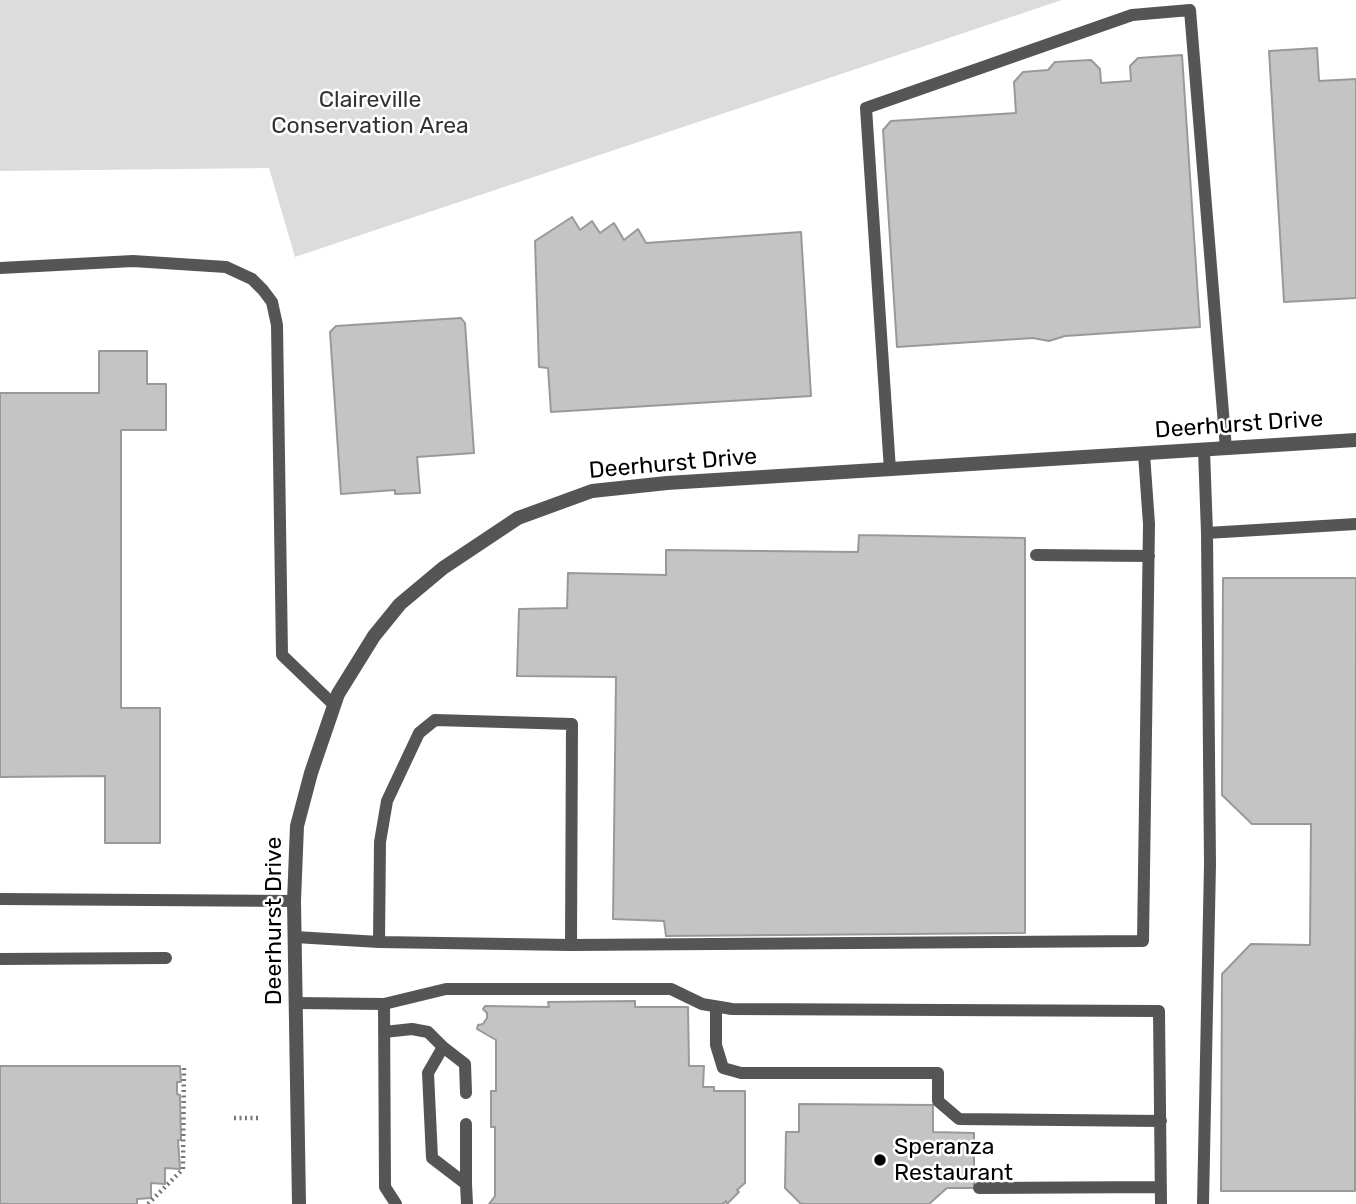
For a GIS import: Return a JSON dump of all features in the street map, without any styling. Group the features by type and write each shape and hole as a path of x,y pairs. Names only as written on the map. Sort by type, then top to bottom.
{"street":[{"name":"Deerhurst Drive","path":"299,1204 294,901 297,826 311,773 338,694 374,636 400,604 443,568 518,518 592,492 667,484 1356,440"}],"lane":[{"path":"890,470 866,108 1132,15 1190,10 1226,449"},
{"path":"0,268 133,261 226,267 252,279 272,302 278,349 282,655 334,705"},
{"path":"1203,1204 1210,864 1204,450"},
{"path":"295,937 379,942 571,945 1143,941 1149,556 1144,454"},
{"path":"1207,533 1356,524"},
{"path":"1036,555 1149,556"},
{"path":"379,942 380,842 387,801 419,733 435,720 572,724 571,945"},
{"path":"0,899 294,901"},
{"path":"0,960 166,958"},
{"path":"296,1003 384,1004 446,989 671,989 702,1004 732,1009 1159,1011 1161,1204"},
{"path":"384,1004 384,1187 396,1204"},
{"path":"716,1007 716,1045 723,1068 741,1073 938,1073 938,1101 959,1119 1161,1121"},
{"path":"384,1031 412,1029 428,1032 465,1064 466,1093"},
{"path":"443,1047 428,1073 432,1158 466,1184"},
{"path":"467,1124 467,1204"},
{"path":"979,1188 1161,1187"}],"path":[{"path":"148,1204 183,1169 184,1065"},
{"path":"234,1118 260,1118"}],"green space":[{"name":"Claireville Conservation Area","path":"0,0 1062,0 295,257 269,168 0,171"}],"building":[{"path":"1317,48 1319,81 1356,79 1356,298 1284,302 1269,51"},
{"path":"1182,55 1200,327 1065,336 1049,341 1033,338 897,347 883,130 891,121 1016,113 1014,82 1023,72 1048,70 1055,62 1091,60 1100,69 1101,83 1131,81 1130,66 1138,58"},
{"path":"572,217 580,230 592,221 600,233 614,223 624,240 638,229 646,243 801,232 811,396 551,412 548,368 539,367 535,241"},
{"path":"461,318 465,323 474,453 417,457 420,493 395,494 395,490 341,494 330,332 336,326"},
{"path":"99,351 147,351 147,384 166,384 166,430 121,430 121,708 160,708 160,843 105,843 105,776 0,777 0,393 99,393"},
{"path":"859,535 1025,538 1025,933 666,936 664,921 613,919 616,677 517,676 519,609 567,608 568,573 666,575 666,550 858,552"},
{"path":"1223,578 1356,578 1355,1191 1221,1191 1222,974 1251,944 1310,945 1311,824 1252,824 1222,795"},
{"path":"635,1001 635,1007 688,1007 689,1066 704,1066 703,1087 714,1087 714,1091 745,1091 745,1183 737,1190 739,1192 727,1204 726,1201 723,1204 489,1204 495,1196 495,1127 491,1127 491,1091 496,1091 496,1040 477,1029 487,1018 483,1009 485,1006 549,1007 548,1002"},
{"path":"0,1066 180,1066 181,1082 177,1082 177,1094 180,1095 180,1169 165,1168 165,1184 151,1183 151,1198 137,1199 137,1204 0,1204"},
{"name":"Speranza Restaurant","path":"799,1104 933,1105 933,1132 974,1133 974,1188 947,1188 929,1204 801,1204 785,1188 786,1132 799,1132"}],"place":[{"name":"Speranza Restaurant","path":"880,1160"}]}
